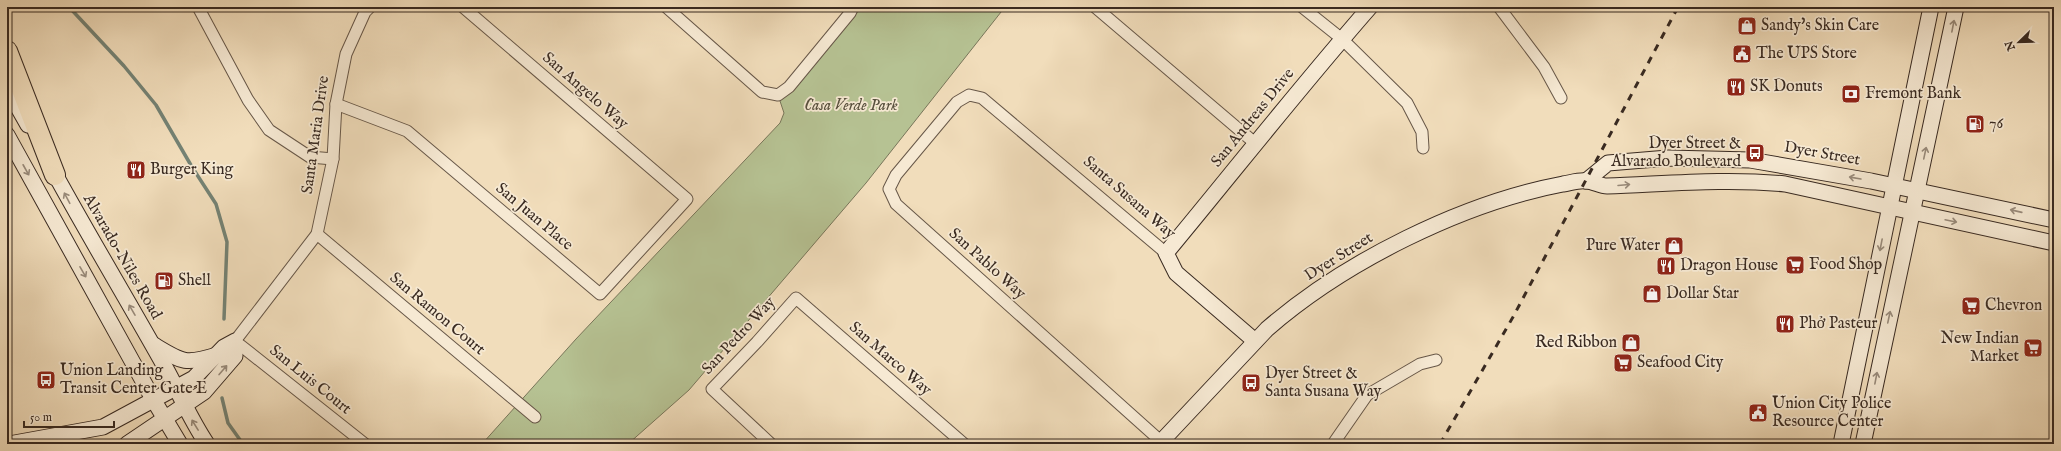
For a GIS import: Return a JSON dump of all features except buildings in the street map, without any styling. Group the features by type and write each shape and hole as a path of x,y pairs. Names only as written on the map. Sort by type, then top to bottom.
{"highway":[{"path":"7,51 55,175"}],"main road":[{"name":"San Andreas Drive","path":"1166,253 1256,144 1299,88 1370,7"},
{"path":"1840,444 1931,7"},
{"path":"1863,444 1956,7"},
{"name":"Alvarado-Niles Road","path":"7,88 207,444"},
{"path":"7,135 153,399 180,444"},
{"name":"Dyer Street","path":"1586,181 1608,163 1675,158 1750,160 1893,186 2054,220"},
{"name":"Dyer Street","path":"1161,443 1254,341 1286,313 1353,268 1393,245 1452,218 1513,196 1562,184 1586,181 1604,186 1646,183 1764,182 1785,184 2054,243"},
{"name":"Santa Susana Way","path":"1166,253 1176,273 1254,341"},
{"name":"Santa Maria Drive","path":"9,444 103,427 194,378 224,347 235,341 235,356 204,392 127,444"},
{"path":"152,344 178,360 198,361 218,354"}],"street":[{"path":"198,7 248,100 269,130 310,157 333,159"},
{"name":"Santa Maria Drive","path":"235,341 318,234 333,159 336,104 346,54 365,12 370,7"},
{"name":"San Angelo Way","path":"463,7 687,199"},
{"path":"666,7 762,92 778,95 789,87 850,13 853,7"},
{"path":"1095,7 1256,144"},
{"path":"1302,7 1342,39 1407,103 1422,132 1423,148"},
{"path":"1499,7 1544,68 1561,98"},
{"name":"Santa Susana Way","path":"969,95 982,98 1166,253"},
{"name":"San Pablo Way","path":"969,95 957,102 896,175 890,189 896,204 1161,443"},
{"name":"San Juan Place","path":"336,104 407,131 600,294 687,199"},
{"name":"San Ramon Court","path":"318,234 535,418"},
{"name":"San Pedro Way","path":"771,444 712,389 796,298"},
{"name":"San Marco Way","path":"796,298 964,444"},
{"name":"San Luis Court","path":"235,341 365,444"},
{"path":"1333,444 1367,395 1420,364 1436,360"}],"green space":[{"name":"Casa Verde Park","path":"853,7 1005,7 866,183 689,390 628,444 482,444 576,339 780,123 784,113 778,95"}],"waterway":[{"path":"69,7 124,66 156,105 192,167 216,204 227,242 224,319"},
{"path":"222,398 228,423 243,444"}],"railway":[{"path":"1440,444 1513,317 1678,7"}],"place":[{"name":"Sandy's Skin Care","path":"1747,26"},
{"name":"The UPS Store","path":"1742,54"},
{"name":"SK Donuts","path":"1736,87"},
{"name":"Fremont Bank","path":"1851,94"},
{"name":"76","path":"1975,124"},
{"name":"Dyer Street & Alvarado Boulevard","path":"1755,153"},
{"name":"Burger King","path":"136,170"},
{"name":"Pure Water","path":"1674,246"},
{"name":"Food Shop","path":"1795,265"},
{"name":"Dragon House","path":"1666,266"},
{"name":"Shell","path":"164,281"},
{"name":"Dollar Star","path":"1652,294"},
{"name":"Chevron","path":"1971,306"},
{"name":"Phở Pasteur","path":"1785,324"},
{"name":"Red Ribbon","path":"1631,343"},
{"name":"New Indian Market","path":"2033,348"},
{"name":"Seafood City","path":"1623,363"},
{"name":"Union Landing Transit Center Gate E","path":"46,380"},
{"name":"Dyer Street & Santa Susana Way","path":"1251,383"},
{"name":"Union City Police Resource Center","path":"1758,413"}]}
